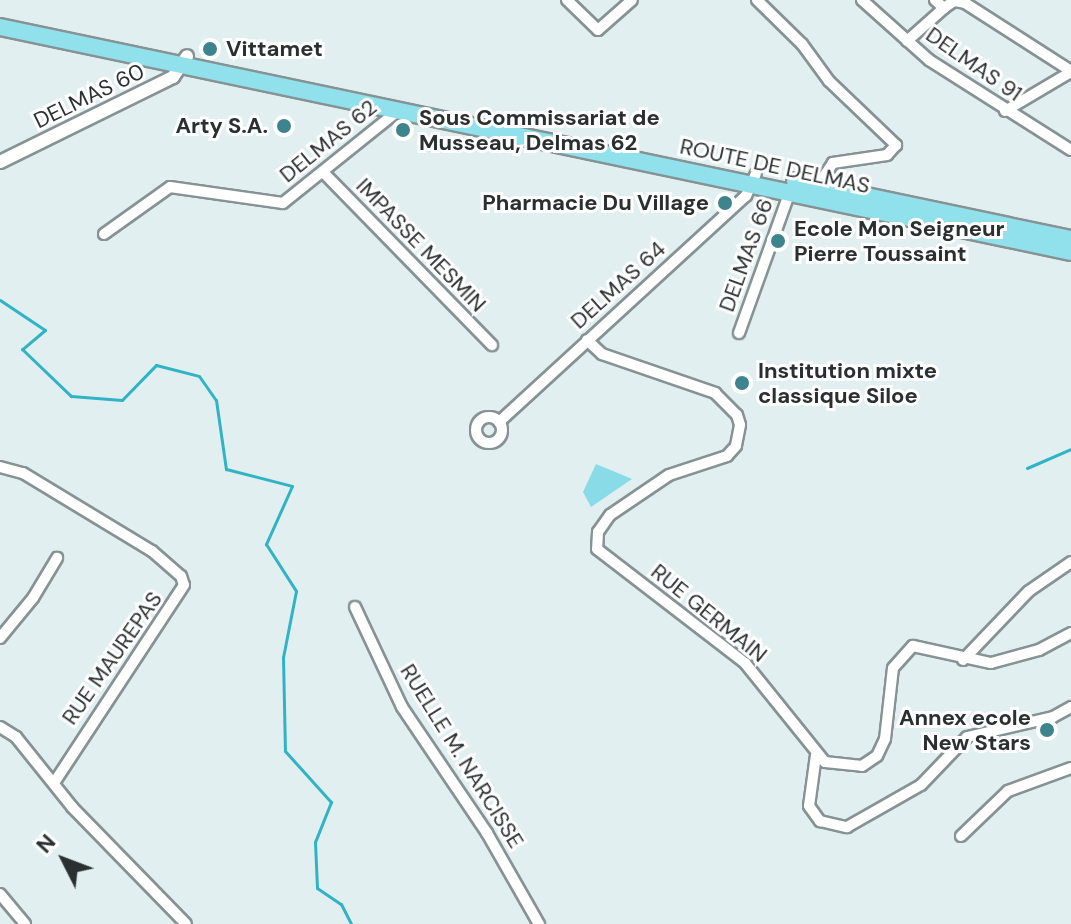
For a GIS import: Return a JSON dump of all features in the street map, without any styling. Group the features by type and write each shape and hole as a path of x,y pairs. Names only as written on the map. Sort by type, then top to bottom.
{"main road":[{"name":"ROUTE DE DELMAS","path":"0,17 398,111 1071,239"},
{"name":"ROUTE DE DELMAS","path":"0,27 186,61 754,179 790,191 815,191 1071,252"}],"street":[{"path":"567,0 598,30 632,0"},
{"path":"757,0 802,44 829,81 895,141 887,155 833,163 815,191"},
{"name":"DELMAS 91","path":"862,0 907,41 1005,111 1071,150"},
{"path":"935,0 944,8"},
{"path":"907,41 944,8 961,1 1071,72 1005,111"},
{"name":"DELMAS 60","path":"0,162 150,90 186,61"},
{"name":"DELMAS 62","path":"104,234 170,187 283,203 398,111"},
{"name":"IMPASSE MESMIN","path":"323,172 492,345"},
{"name":"DELMAS 64","path":"499,422 746,196 754,179"},
{"name":"DELMAS 66","path":"739,333 790,191"},
{"name":"RUE GERMAIN","path":"587,340 602,354 715,393 737,415 737,443 719,460 648,486 610,515 598,532 597,549 745,663 816,755"},
{"name":"RUE MAUREPAS","path":"0,467 23,473 152,551 181,576 184,585 56,780"},
{"path":"0,638 33,598 57,558"},
{"path":"963,660 1029,591 1071,562"},
{"name":"RUELLE M. NARCISSE","path":"355,607 402,707 487,833 539,924"},
{"path":"816,755 825,762 862,766 874,761 885,739 893,668 913,646 963,660 991,663 1039,650 1071,633"},
{"path":"816,755 809,806 820,821 847,827 921,785 967,737 1053,717 1071,707"},
{"path":"0,727 16,737 56,780 72,807 186,924"},
{"path":"961,836 1008,791 1071,768"},
{"path":"0,894 25,924"}],"shaded area":[{"path":"596,464 632,479 591,507 583,492"}],"waterway":[{"path":"0,300 45,330 22,349 71,396 122,400 156,365 199,376 216,400 226,469 292,486 266,544 296,591 283,657 285,751 331,802 315,842 317,888 341,904 351,924"},
{"path":"1027,468 1071,449"}],"place":[{"name":"Vittamet","path":"210,49"},
{"name":"Arty S.A.","path":"284,126"},
{"name":"Sous Commissariat de Musseau, Delmas 62","path":"403,130"},
{"name":"Pharmacie Du Village","path":"725,203"},
{"name":"Ecole Mon Seigneur Pierre Toussaint","path":"778,241"},
{"name":"Institution mixte classique Siloe","path":"742,383"},
{"name":"Annex ecole New Stars","path":"1047,730"}]}
